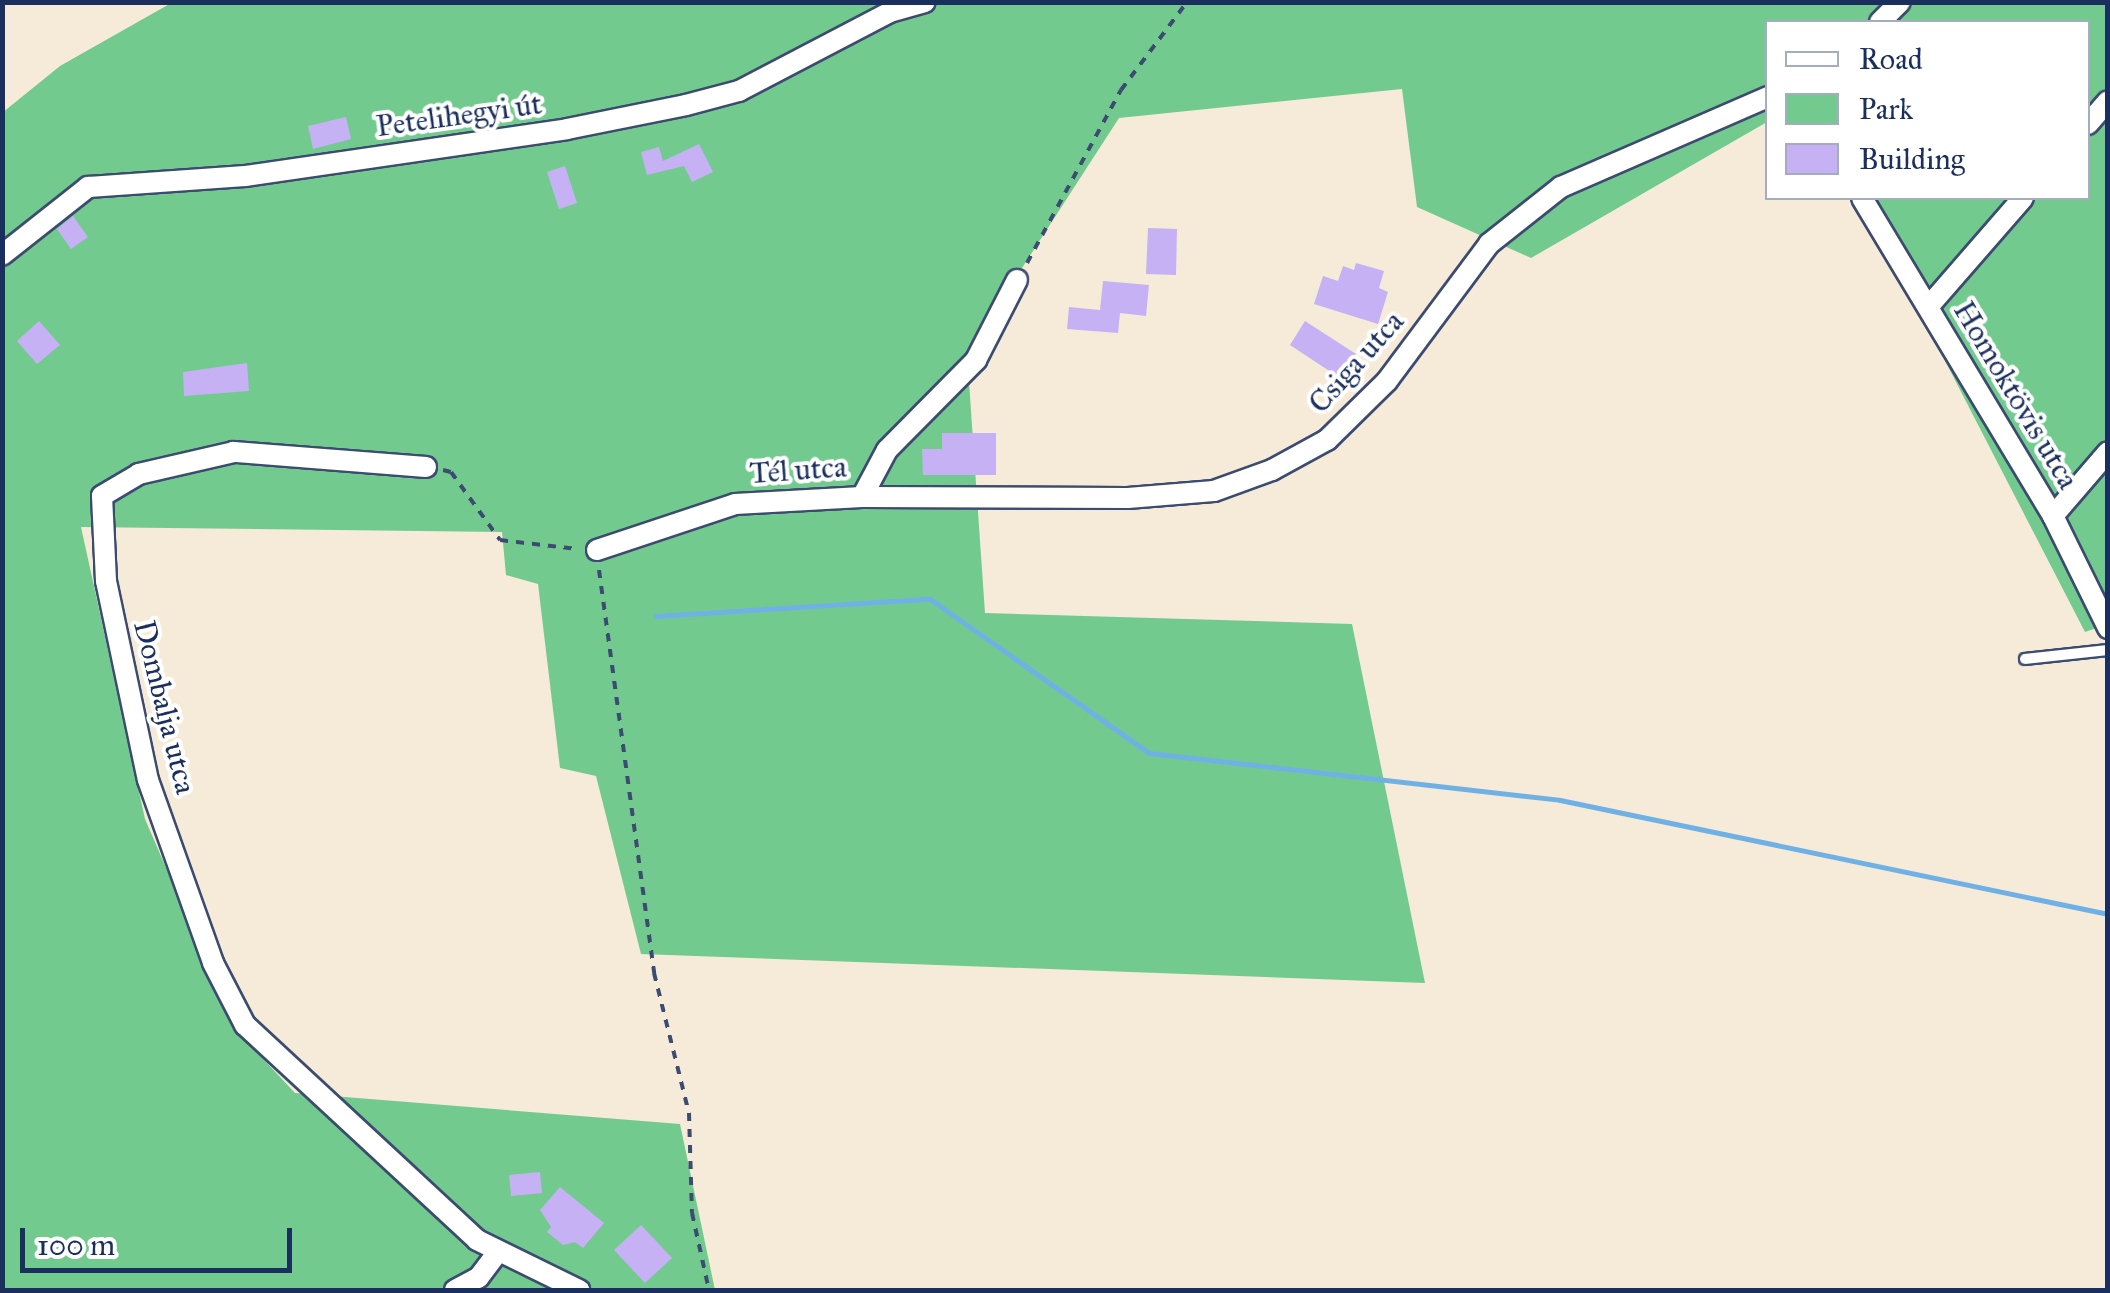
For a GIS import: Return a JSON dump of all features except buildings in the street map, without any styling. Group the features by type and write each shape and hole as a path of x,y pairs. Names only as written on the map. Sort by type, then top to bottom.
{"street":[{"name":"Petelihegyi út","path":"2,256 88,187 246,176 567,130 686,105 738,92 890,12 925,2"},
{"path":"1882,20 1900,2"},
{"name":"Csiga utca","path":"862,496 1128,498 1214,492 1272,470 1328,440 1375,393 1489,244 1561,187 1765,99"},
{"path":"2090,122 2108,101"},
{"name":"Homoktövis utca","path":"1863,200 2053,516 2108,628"},
{"path":"1929,306 2022,200"},
{"name":"Tél utca","path":"596,550 736,504 862,496 887,450 976,360 1017,280"},
{"name":"Dombalja utca","path":"426,466 234,452 139,474 102,496 104,562 144,766 234,1008 268,1053 438,1208 498,1252 580,1290"},
{"path":"2053,516 2108,452"},
{"path":"455,1290 479,1277 498,1252"}],"lane":[{"path":"2025,660 2108,650"}],"path":[{"path":"1017,280 1121,90 1187,2"},
{"path":"426,466 451,472 506,541 596,550 654,973 689,1113 692,1213 709,1290"}],"green space":[{"path":"173,2 2107,3 2108,624 2085,632 1862,200 2090,200 2090,20 1765,20 1765,123 1531,258 1417,207 1402,89 1119,118 967,353 985,613 1352,624 1425,983 641,954 596,776 560,768 538,584 506,575 502,532 81,527 145,819 236,1030 295,1093 680,1124 715,1290 3,1290 2,113 60,66"}],"waterway":[{"path":"656,616 930,599 1149,753 1560,800 2108,914"}]}
